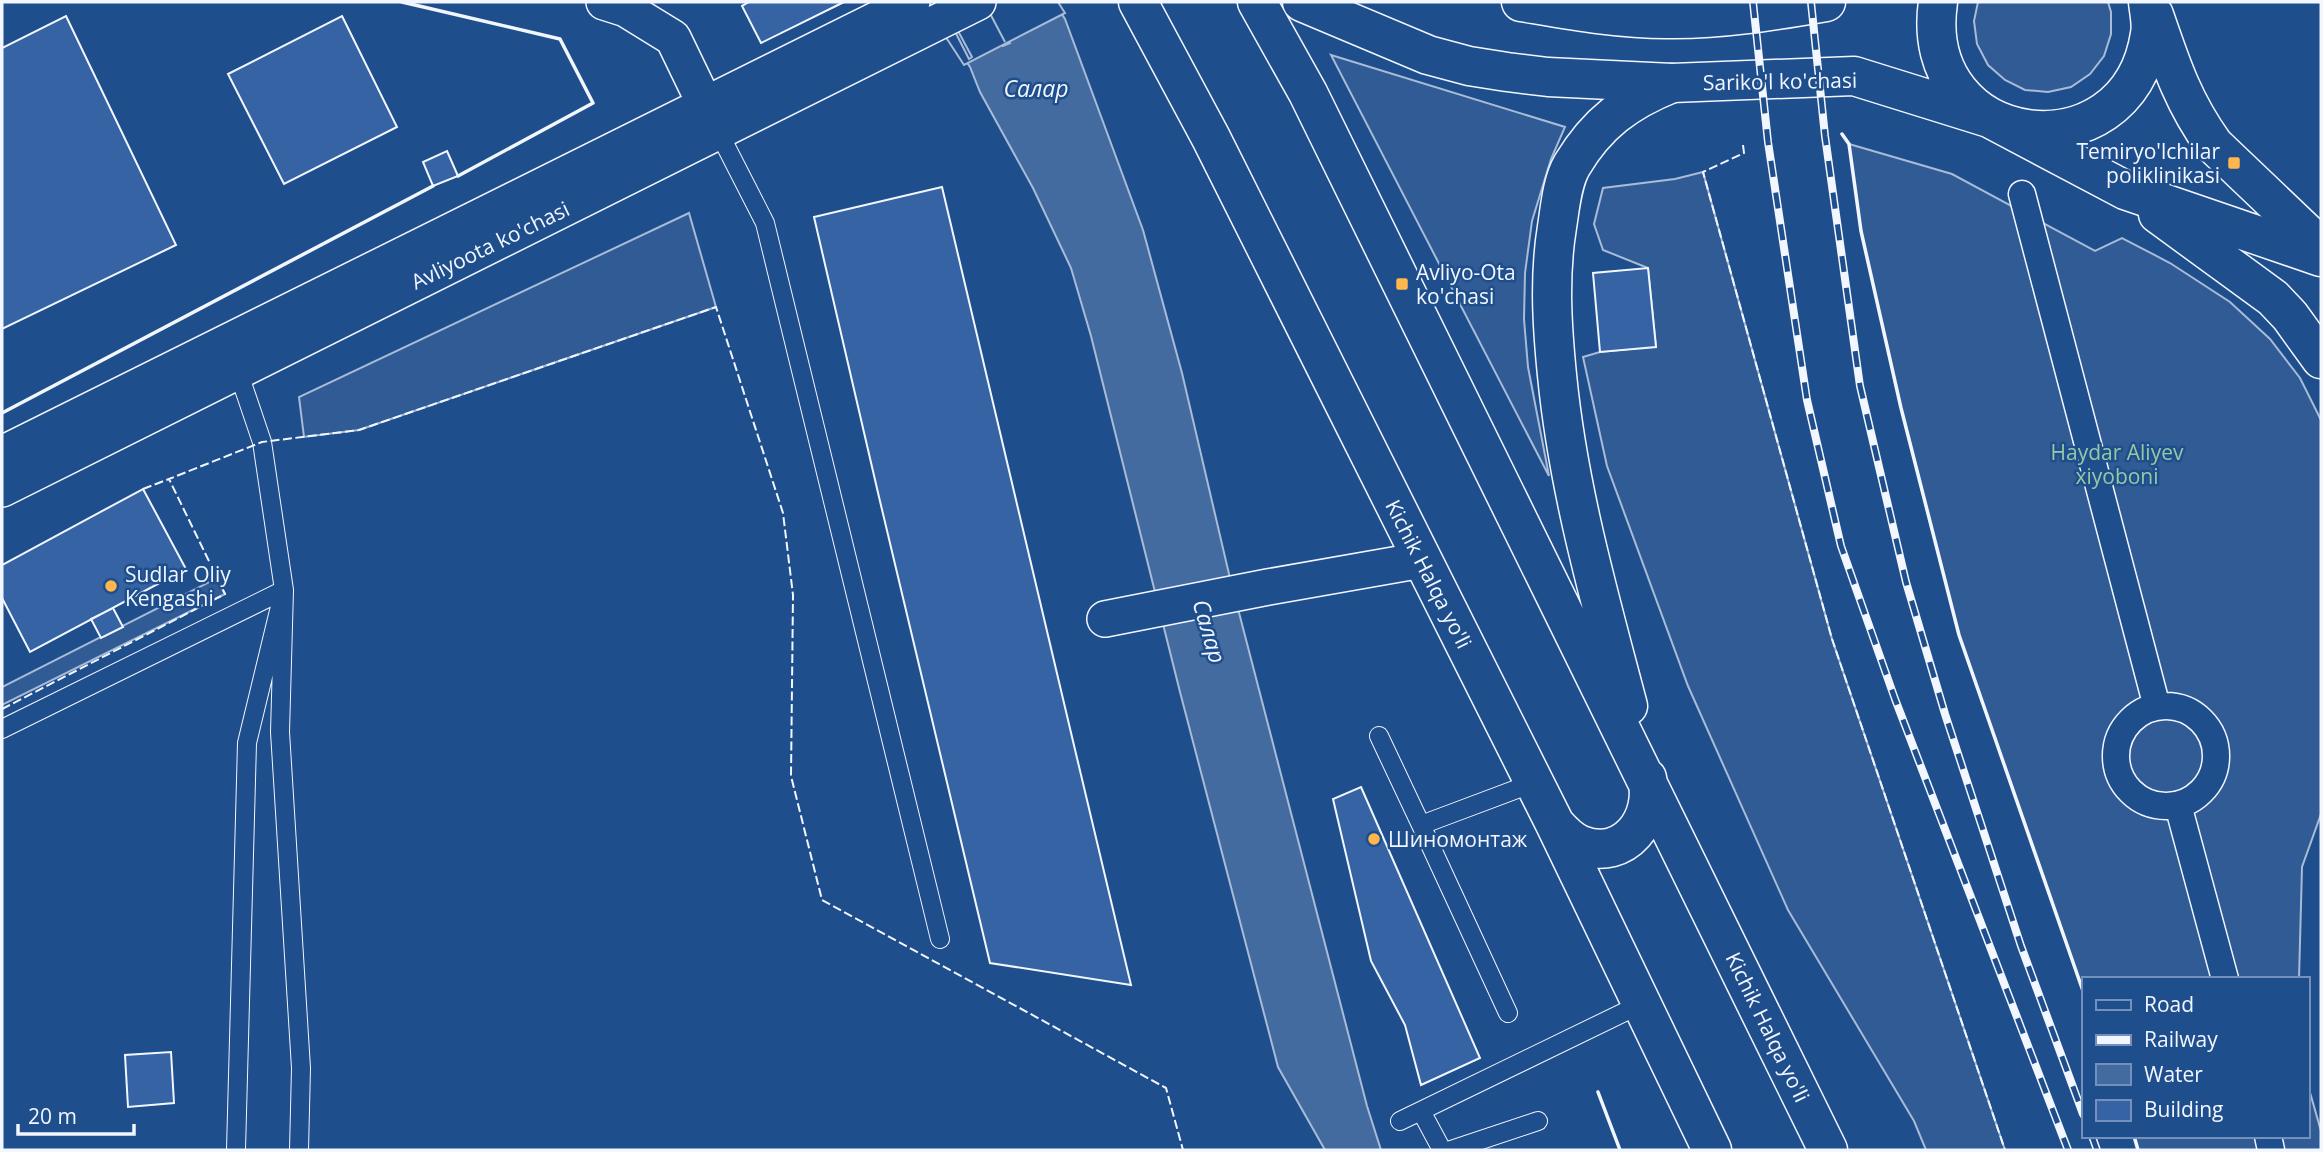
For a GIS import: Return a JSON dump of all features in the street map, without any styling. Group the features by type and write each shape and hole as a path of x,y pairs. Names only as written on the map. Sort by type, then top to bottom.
{"main road":[{"name":"Kichik Halqa yo'li","path":"1138,2 1211,138 1555,824 1712,1150"},
{"name":"Kichik Halqa yo'li","path":"1256,2 1314,104 1828,1150"},
{"name":"Sariko'l ko'chasi","path":"1302,2 1428,55 1469,66 1548,76 1672,83 1854,76 1989,118 2125,190 2321,257"},
{"path":"1521,2 1571,12 1664,19 1709,18 1826,2"},
{"path":"1938,2 1935,26 1941,62 1961,94 1989,118 2024,130 2061,130 2096,118 2125,94 2143,65 2151,32 2149,2"},
{"path":"2149,2 2174,72 2201,127 2214,145 2321,247"},
{"path":"1555,824 1567,838 1582,846 1600,849 1616,845 1632,836 1643,822 1649,806 1650,789 1580,525 1561,418 1552,329 1554,245 1561,202 1571,167 1615,112 1672,83"},
{"path":"2125,190 2273,298 2290,316 2321,359"}],"street":[{"path":"604,2 626,9 673,38 712,118"},
{"name":"Avliyoota ko'chasi","path":"2,454 233,356 712,118 892,15 978,2"},
{"path":"2022,194 2157,707"},
{"name":"Avliyoota ko'chasi","path":"2,489 233,356"},
{"path":"1105,620 1422,560"},
{"path":"2177,707 2192,713 2204,723 2213,737 2217,752 2216,769 2209,783 2198,796 2178,805 2167,807 2149,804 2135,796 2123,783 2117,767 2116,749 2122,733 2132,719 2145,710 2177,707"},
{"path":"2178,805 2224,977"}],"lane":[{"path":"712,118 765,223 940,939"},
{"path":"233,356 262,442 284,590 280,732 301,1069 299,1150"},
{"path":"2,729 284,590"},
{"path":"236,1150 247,743 284,590"},
{"path":"1380,736 1508,1013"},
{"path":"1421,825 1533,783"},
{"path":"1400,1121 1641,1004"},
{"path":"1421,1111 1442,1150"},
{"path":"1451,1150 1538,1121"}],"shaded area":[{"path":"1978,2 2108,2 2111,34 2104,56 2090,74 2071,87 2048,92 2025,90 2005,80 1988,65 1977,44 1974,21"},
{"path":"1331,55 1565,127 1551,159 1532,221 1525,273 1524,319 1528,367 1549,476"},
{"name":"Haydar Aliyev xiyoboni","path":"1849,144 1952,174 2095,251 2122,238 2170,263 2230,302 2270,339 2300,378 2321,420 2321,814 2302,867 2299,977 2082,977 2082,988 1959,635 1901,408 1861,231"},
{"path":"1703,172 1832,639 2005,1150 1926,1150 1914,1121 1788,910 1688,686 1607,466 1583,357 1600,352 1656,346 1648,268 1603,250 1594,224 1603,188 1675,179"},
{"path":"689,213 716,307 359,430 304,437 299,397"},
{"path":"217,578 225,594 2,705 2,687"},
{"path":"2309,1089 2321,1131 2321,1150 2138,1150 2135,1138 2309,1138"}],"water":[{"path":"927,2 936,2 966,61"},
{"name":"Салар","path":"980,2 1003,46 1010,43 988,2 1054,2 1065,19 1143,230 1182,373 1229,574 1367,1106 1381,1150 1325,1150 1278,1067 1091,336 1071,268 1033,188 967,63 976,57"}],"pier":[{"path":"923,2 940,2 969,59 972,57 943,3 1058,2 1065,13 964,65"}],"building":[{"path":"749,2 844,2 761,43 742,6"},
{"path":"66,16 176,245 2,329 2,48"},
{"path":"342,16 397,127 284,184 228,74"},
{"path":"447,151 458,176 433,186 423,162"},
{"path":"942,187 1131,985 990,963 879,497 814,217"},
{"path":"1648,268 1656,347 1600,352 1593,273"},
{"path":"143,489 186,569 30,652 2,598 2,565"},
{"path":"113,608 123,627 101,638 91,619"},
{"path":"1361,787 1480,1058 1421,1085 1405,1025 1371,961 1333,799"},
{"path":"171,1052 174,1103 128,1107 125,1055"}],"railway":[{"path":"1753,2 1768,142 1807,400 1841,546 1895,699 2068,1150"},
{"path":"1811,2 1825,136 1860,386 1906,582 1945,714 2021,946 2082,1111"},
{"path":"2093,1138 2097,1150"}],"fence":[{"path":"1743,145 1744,153 1703,172 1832,639 2005,1150"},
{"path":"2,709 225,594 169,479 262,442 359,430 716,307 783,513 793,595 791,776 822,900 1166,1088 1183,1150"},
{"path":"143,489 169,479"}],"wall":[{"path":"402,2 560,39 593,103 458,176"},
{"path":"1842,134 1849,144 1861,231 1901,408 1959,635 2082,988"},
{"path":"2,413 433,186"},
{"path":"1598,1092 1620,1150"},
{"path":"2135,1138 2138,1150"}],"place":[{"name":"Temiryo'lchilar poliklinikasi","path":"2234,163"},
{"name":"Avliyo-Ota ko'chasi","path":"1402,284"},
{"name":"Sudlar Oliy Kengashi","path":"111,586"},
{"name":"Шиномонтаж","path":"1374,839"}]}
